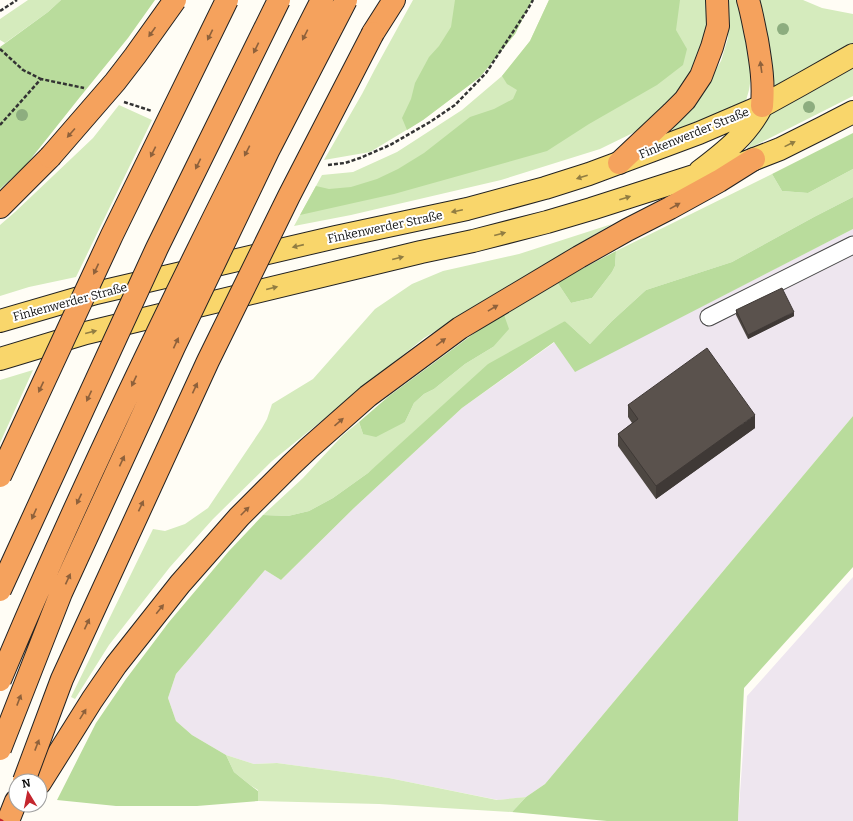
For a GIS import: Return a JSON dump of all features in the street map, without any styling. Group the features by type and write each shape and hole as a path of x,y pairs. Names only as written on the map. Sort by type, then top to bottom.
{"highway":[{"path":"0,207 50,157 115,82 175,0"},
{"path":"0,476 112,235 227,0"},
{"path":"0,590 157,248 279,0"},
{"path":"0,680 78,502 158,330 322,0"},
{"path":"0,749 61,593 168,362 268,152 346,0"},
{"path":"27,773 62,679 208,361 292,189 373,33 394,0"},
{"path":"619,163 672,114 685,100 701,76 718,26 717,0"},
{"path":"748,0 752,13 762,68 762,106"},
{"path":"46,773 116,665 180,584 239,517 309,448 368,396 460,328 578,257 719,181 754,159"}],"main road":[{"name":"Finkenwerder Straße","path":"0,321 96,293 329,239 467,209 545,188 589,174 699,133 762,106 853,55"},
{"name":"Finkenwerder Straße","path":"694,176 738,140 750,126 762,106"},
{"name":"Finkenwerder Straße","path":"0,359 86,333 547,222 694,176 738,165 780,149 853,112"}],"street":[{"path":"709,317 853,245"}],"path":[{"path":"0,11 17,0"},
{"path":"0,50 23,70 41,79"}],"shaded area":[{"path":"853,229 853,416 545,784 526,797 498,800 389,778 277,763 254,764 226,755 192,735 176,721 168,698 176,674 265,570 281,580 354,508 462,408 555,342 575,371"},
{"path":"853,577 853,821 738,821 747,696"}],"green space":[{"path":"28,0 61,0 48,12 5,43 0,40 0,19"},
{"path":"61,0 155,0 128,38 26,165 0,189 0,47 48,12"},
{"path":"413,0 532,0 515,34 480,77 423,120 370,152 324,160 362,94"},
{"path":"455,0 532,0 515,34 480,77 423,120 407,130 402,118 411,99 415,83 429,57 439,46 451,27"},
{"path":"549,0 708,0 707,29 693,71 671,99 643,128 600,149 501,180 351,215 294,226 322,175 353,172 397,152 462,110 502,76 530,41"},
{"path":"549,0 680,0 676,30 687,49 683,65 657,85 589,124 547,151 394,194 300,215 316,186 329,189 351,187 377,179 398,169 424,153 470,117 494,109 513,99 517,90 507,84 502,76 530,41"},
{"path":"729,0 739,0 747,44 751,77 745,104 667,136 700,96 721,61 728,38"},
{"path":"759,0 803,0 822,8 853,14 853,43 773,89"},
{"path":"853,68 853,96 746,150 761,128 767,114"},
{"path":"119,105 152,120 76,277 29,287 0,296 0,225 93,138"},
{"path":"853,133 853,169 808,193 782,191 772,174"},
{"path":"853,169 853,197 732,262 646,290 612,321 590,344 565,321 368,473 333,498 309,511 288,516 263,515 303,478 343,435 359,422 363,434 405,422 414,403 424,394 434,389 465,364 493,347 503,312 557,282 571,303 592,298 612,272 615,266 616,251 772,174 782,191 808,193"},
{"path":"853,197 853,229 575,372 554,342 462,408 354,508 281,580 265,570 176,674 168,698 176,721 192,735 226,755 234,772 258,791 258,801 197,806 116,806 57,800 96,723 126,679 169,622 229,551 263,515 288,516 309,511 333,498 368,473 488,364 565,321 590,344 612,321 646,290 732,262"},
{"path":"612,224 424,338 272,461 213,519 170,567 109,645 75,699 71,697 153,529 165,531 185,524 208,508 262,428 272,404 313,379 375,309 412,284 443,271 519,254"},
{"path":"616,251 615,266 612,272 592,298 571,303 557,282"},
{"path":"503,312 509,329 493,347 465,364 434,389 424,394 414,403 405,422 376,437 363,434 359,422 389,396"},
{"path":"33,370 0,443 0,380"},
{"path":"853,416 853,567 744,688 738,821 607,821 512,812 526,797 545,784"},
{"path":"226,755 254,764 277,763 389,778 497,800 526,797 512,812 379,804 258,801 258,790 234,772"}],"building":[{"path":"782,288 794,312 748,335 736,310"},
{"path":"707,348 755,415 656,486 618,434 638,419 628,405"}]}
